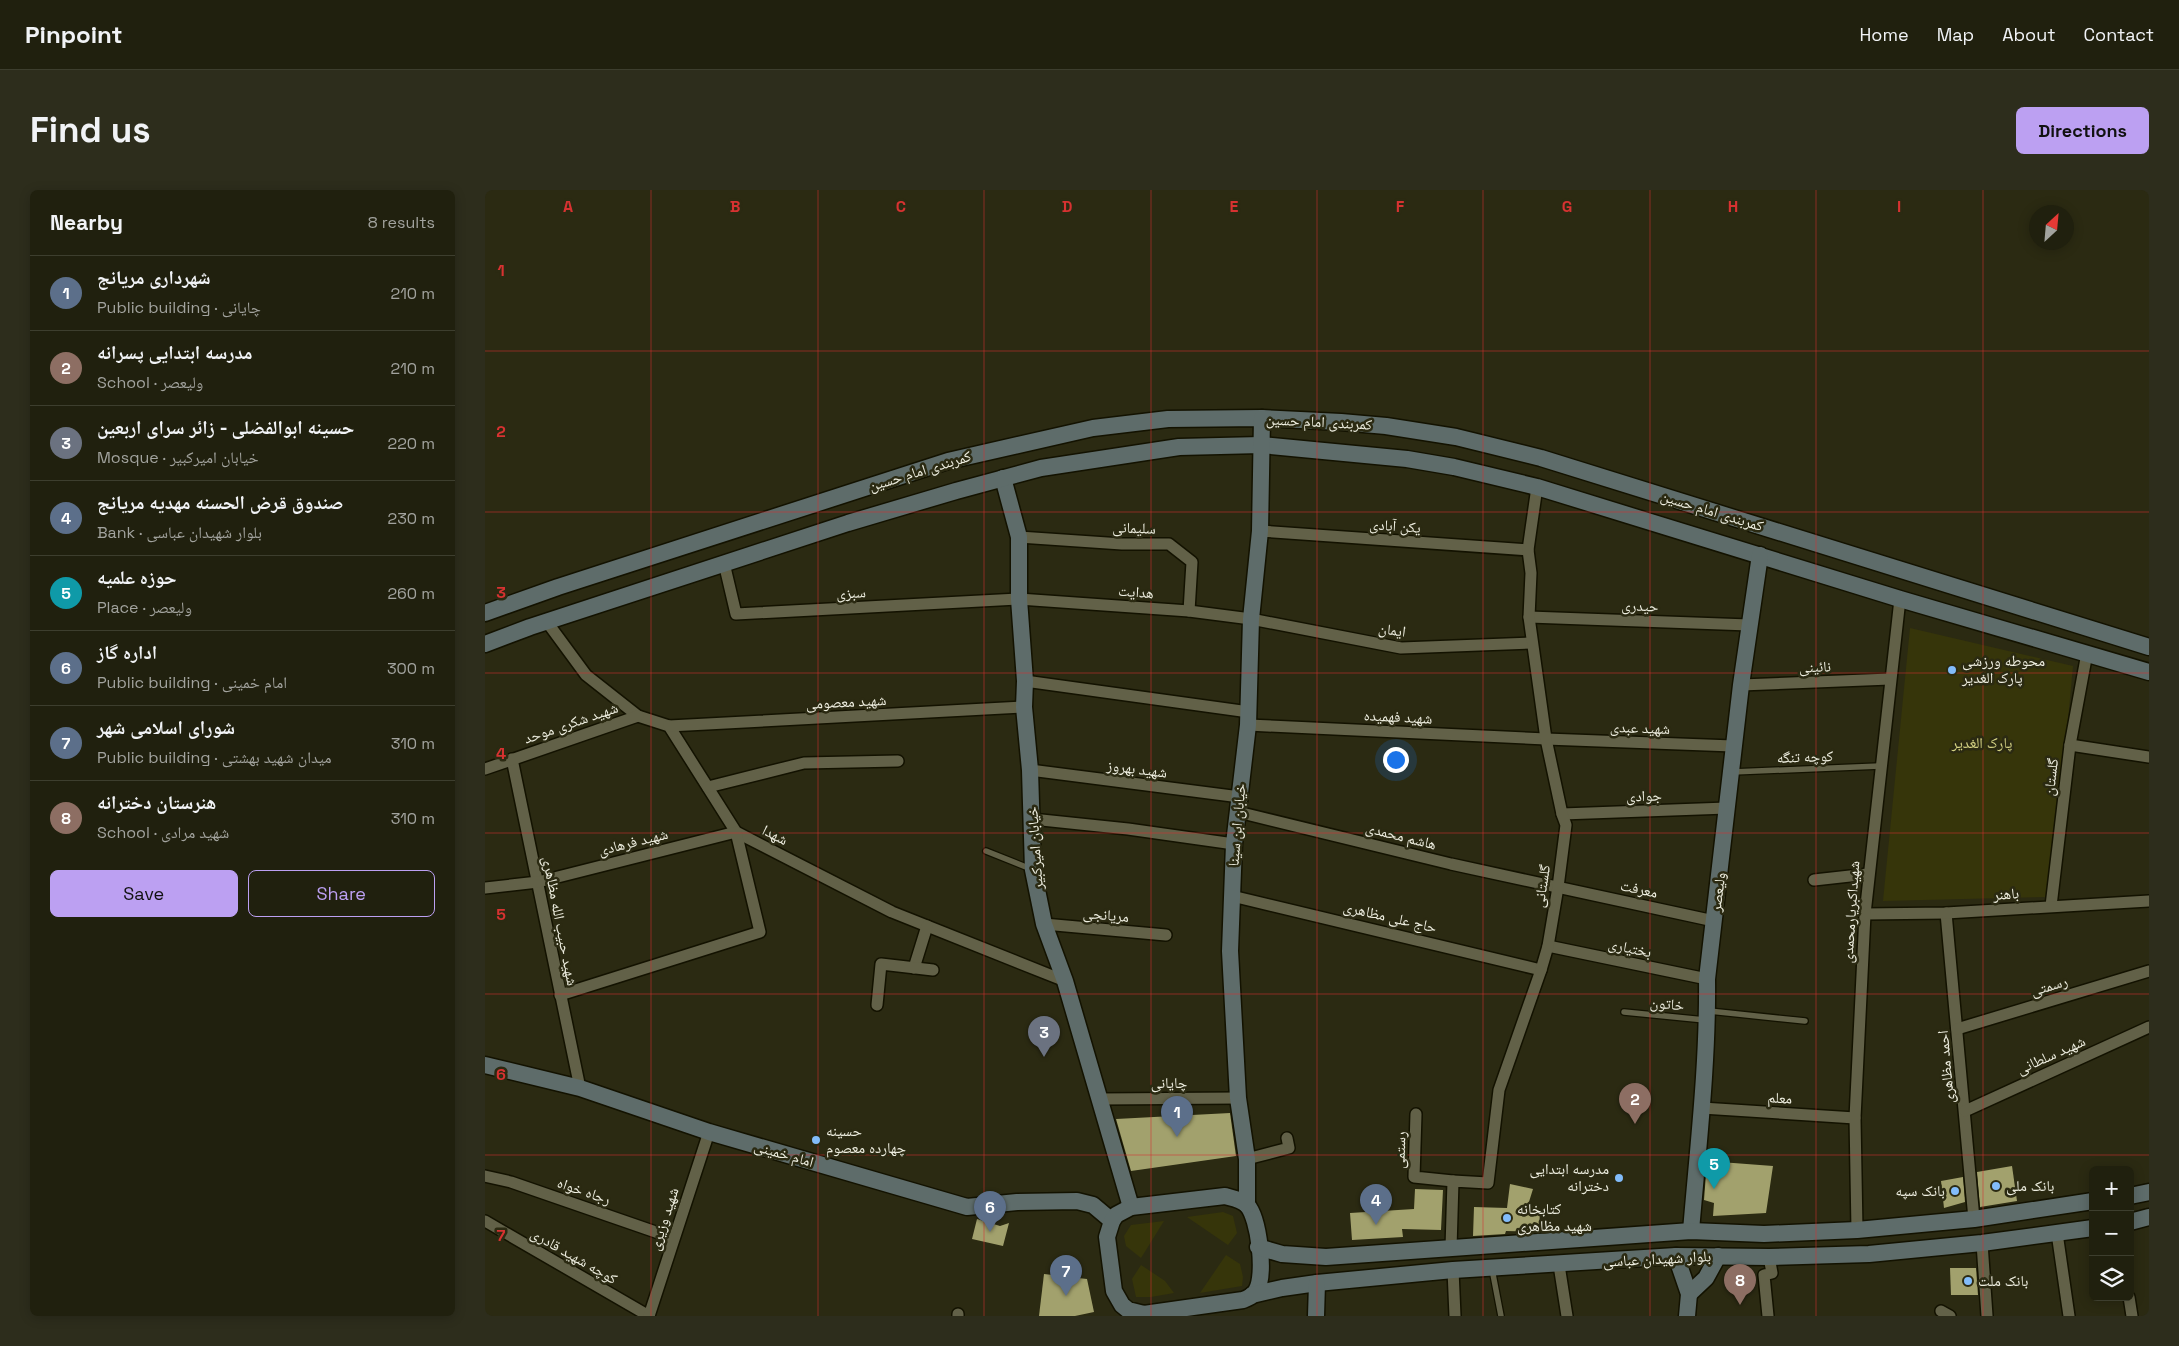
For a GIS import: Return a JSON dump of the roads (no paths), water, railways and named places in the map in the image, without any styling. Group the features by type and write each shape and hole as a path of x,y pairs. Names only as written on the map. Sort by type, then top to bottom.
{"main road":[{"name":"خیابان ابن سینا","path":"1247,1205 1247,1159 1238,1098 1230,951 1234,844 1248,719 1251,619 1260,531 1262,418"},
{"name":"کمربندی امام حسین","path":"485,613 520,599 948,461 1093,428 1129,423 1168,419 1262,418 1386,426 1493,445 1541,458 2149,647"},
{"name":"کمربندی امام حسین","path":"485,644 857,520 1041,468 1179,447 1261,445 1407,459 1454,467 1537,487 1900,599 2149,672"},
{"name":"خیابان امیرکبیر","path":"1003,478 1019,537 1019,599 1025,680 1024,707 1030,770 1033,870 1043,924 1065,981 1131,1207"},
{"name":"ولیعصر","path":"1691,1231 1702,1108 1707,979 1733,746 1760,555"},
{"name":"امام خمینی","path":"485,1065 580,1088 709,1132 967,1207 1017,1202 1077,1201 1093,1206 1112,1221"},
{"path":"2134,1195 2149,1192"},
{"path":"1225,1196 1247,1205 1255,1220 1261,1274 1257,1290 1252,1295 1243,1300 1143,1314 1128,1310 1121,1311 1114,1291 1107,1237 1116,1215 1131,1207 1225,1196"},
{"name":"بلوار شهیدان عباسی","path":"1258,1247 1282,1254 1326,1257 1691,1231 1764,1234 1857,1230 1974,1219 2089,1202"},
{"path":"2134,1221 2149,1217"},
{"name":"بلوار شهیدان عباسی","path":"1252,1295 1317,1283 1453,1270 1559,1265 1676,1256 1769,1257 1869,1254 1982,1243 2089,1229"},
{"path":"1676,1256 1689,1294 1687,1316"},
{"path":"1689,1294 1706,1278 1718,1256"},
{"path":"1315,1316 1317,1283"}],"street":[{"name":"گلستانی","path":"1453,1181 1488,1182 1499,1090 1548,946 1566,825 1546,740 1529,617 1531,572 1528,550 1537,487"},
{"name":"یکن آبادی","path":"1260,531 1528,550"},
{"name":"سلیمانی","path":"1019,537 1122,544 1169,544 1192,562 1189,611"},
{"name":"سبزی","path":"724,563 736,614 1019,599"},
{"name":"هدایت","path":"1019,599 1189,611 1251,619"},
{"name":"شهیداکبریارمحمدی","path":"1857,1230 1855,1118 1865,914 1900,599"},
{"name":"حیدری","path":"1529,617 1749,625"},
{"name":"ایمان","path":"1251,619 1401,648 1532,643"},
{"path":"547,622 586,675 638,716 669,726 736,832 760,932 560,995"},
{"name":"گلستان","path":"2051,906 2070,745 2087,653"},
{"name":"نائینی","path":"1741,685 1890,679"},
{"name":"شهید فهمیده","path":"1025,680 1248,719 1546,740"},
{"name":"شهید معصومی","path":"669,726 1024,707"},
{"name":"شهید شکری موحد","path":"485,769 638,716"},
{"name":"شهید عبدی","path":"1546,740 1733,746"},
{"path":"2070,745 2149,758"},
{"name":"شهید حبیب الله مظاهری","path":"511,760 580,1088"},
{"path":"708,787 804,762 898,761"},
{"name":"شهید بهروز","path":"1030,770 1239,804"},
{"name":"هاشم محمدی","path":"1239,804 1451,864 1558,887"},
{"name":"جوادی","path":"1562,814 1727,808"},
{"path":"1032,820 1128,829 1234,844"},
{"name":"شهید فرهادی","path":"485,888 538,882 736,832"},
{"name":"شهدا","path":"736,832 892,912 1065,981"},
{"path":"1814,880 1868,874"},
{"name":"معرفت","path":"1558,887 1714,921"},
{"name":"حاج علی مظاهری","path":"1232,896 1541,970"},
{"name":"باهنر","path":"1865,914 1946,913 2149,901"},
{"name":"احمد مظاهری","path":"1946,913 1974,1219"},
{"name":"مریانجی","path":"1043,924 1166,935"},
{"path":"914,968 927,926"},
{"name":"بختیاری","path":"1548,946 1707,979"},
{"path":"877,1005 881,964 933,970"},
{"name":"رسمتی","path":"1957,1029 2149,971"},
{"name":"شهید سلطانی","path":"1965,1111 2149,1027"},
{"name":"چایانی","path":"1100,1099 1238,1098"},
{"name":"معلم","path":"1702,1108 1855,1118"},
{"name":"رستمی","path":"1416,1114 1415,1177 1453,1181"},
{"name":"شهید وزیری","path":"649,1316 709,1132"},
{"path":"1247,1159 1289,1148 1287,1138"},
{"name":"رجاه خواه","path":"485,1176 511,1182 673,1238"},
{"path":"1451,1248 1453,1181"},
{"name":"کوچه شهید قادری","path":"485,1221 649,1316"},
{"path":"2057,1233 2069,1316"},
{"path":"1982,1243 1987,1316"},
{"path":"1768,1316 1764,1275 1772,1273 1769,1257"},
{"path":"1559,1265 1567,1316"},
{"path":"1453,1270 1455,1316"},
{"path":"2130,1301 2132,1316"}],"lane":[{"name":"کوچه تنگه","path":"1731,772 1880,766"},
{"path":"986,851 1033,870"},
{"name":"خاتون","path":"1624,1012 1805,1021"},
{"path":"1492,1268 1501,1316"}],"place":[{"name":"محوطه ورزشی پارک الغدیر","path":"1952,670"},
{"name":"حسینه ابوالفضلی - زائر سرای اربعین","path":"1044,1057"},
{"name":"مدرسه ابتدایی پسرانه","path":"1635,1124"},
{"name":"شهرداری مریانج","path":"1177,1137"},
{"name":"حسینه چهارده معصوم","path":"816,1140"},
{"name":"مدرسه ابتدایی دخترانه","path":"1619,1178"},
{"name":"بانک ملی","path":"1996,1186"},
{"name":"حوزه علمیه","path":"1714,1189"},
{"name":"بانک سپه","path":"1955,1191"},
{"name":"کتابخانه شهید مظاهری","path":"1507,1218"},
{"name":"صندوق قرض الحسنه مهدیه مریانج","path":"1376,1225"},
{"name":"اداره گاز","path":"990,1232"},
{"name":"بانک ملت","path":"1968,1281"},
{"name":"شورای اسلامی شهر","path":"1066,1296"},
{"name":"هنرستان دخترانه","path":"1740,1305"}],"park label":[{"name":"پارک الغدیر","path":"1982,743"}]}
